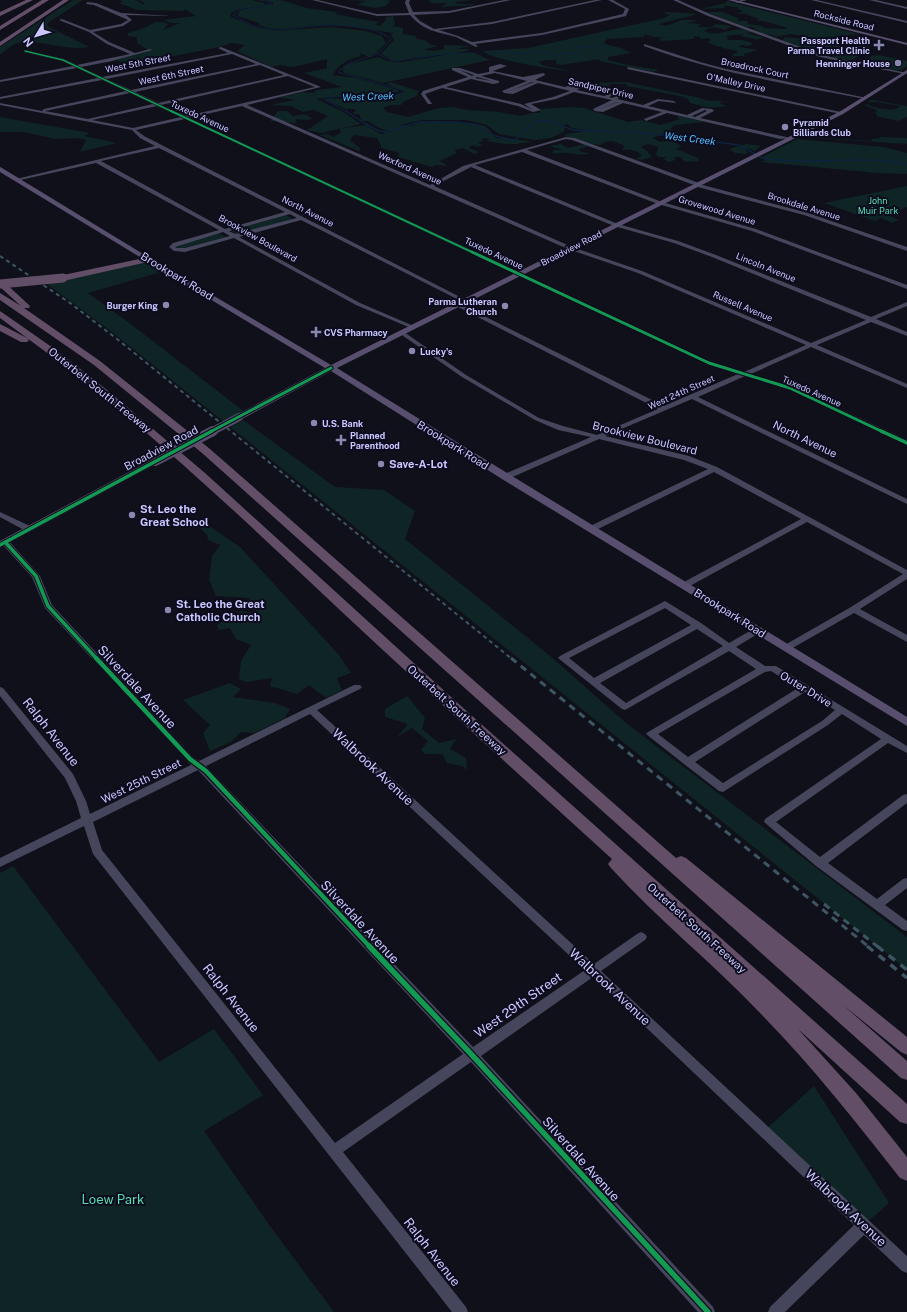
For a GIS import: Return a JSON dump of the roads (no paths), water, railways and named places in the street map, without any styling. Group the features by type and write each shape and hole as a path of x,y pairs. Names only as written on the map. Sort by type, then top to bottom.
{"highway":[{"path":"0,14 30,0"},
{"path":"0,22 37,0"},
{"path":"0,28 46,0"},
{"path":"0,35 57,0"},
{"path":"0,44 66,0"},
{"path":"0,39 13,31 15,26"},
{"path":"0,282 94,272 146,257"},
{"path":"0,282 55,333"},
{"name":"Outerbelt South Freeway","path":"0,296 55,333 136,394 206,452 907,1072"},
{"name":"Outerbelt South Freeway","path":"0,314 53,351 102,390 178,455 593,834 907,1116"},
{"path":"0,327 102,390"},
{"path":"625,824 705,880 907,1047"},
{"path":"593,834 622,872 792,1033 849,1099 907,1172"}],"main road":[{"name":"Rockside Road","path":"730,0 907,44"},
{"name":"Broadview Road","path":"3,543 155,460 331,368 696,184 841,113 906,72"},
{"name":"Brookpark Road","path":"0,169 92,223 150,261 331,368 505,477 685,585 907,722"}],"street":[{"path":"314,0 377,15 457,10 509,0"},
{"path":"408,0 407,2 412,14 420,24 430,30 463,38 477,47"},
{"path":"430,30 492,23 600,0"},
{"path":"472,43 542,34 625,15 626,9 610,0"},
{"path":"675,0 699,11 820,56 906,72"},
{"path":"737,2 745,0"},
{"path":"813,0 907,22"},
{"path":"871,0 907,8"},
{"path":"87,3 95,4 129,18 139,15"},
{"path":"901,13 907,12"},
{"path":"119,13 171,16"},
{"path":"886,17 894,15"},
{"path":"90,32 126,24 130,20 129,18"},
{"path":"61,20 90,32 108,43 134,54"},
{"name":"Broadrock Court","path":"645,44 671,55 702,64 865,98"},
{"path":"0,104 133,129 319,87 220,48"},
{"path":"0,81 78,67 150,50"},
{"name":"Tuxedo Avenue","path":"25,52 58,58 90,72 709,363 790,388 907,443"},
{"name":"West 5th Street","path":"0,98 233,53"},
{"name":"West 6th Street","path":"39,111 260,64"},
{"name":"O'Malley Drive","path":"628,68 841,113"},
{"path":"55,71 75,70 90,72"},
{"name":"Sandpiper Drive","path":"437,88 492,71 624,101 686,117 780,138 789,138"},
{"path":"524,79 539,74 544,74 504,92 511,92 538,82"},
{"path":"86,120 289,75"},
{"path":"474,76 498,82 493,83 474,76"},
{"path":"430,103 423,94 437,88 510,107 553,99 586,84 580,82 565,88"},
{"path":"442,87 519,105 533,111 538,110 526,104"},
{"path":"605,97 621,91 628,92 595,110 602,111 624,101"},
{"path":"644,106 658,100 674,102"},
{"name":"Wexford Avenue","path":"242,104 570,248"},
{"path":"686,117 704,109 712,110 695,119"},
{"path":"646,120 666,112"},
{"name":"North Avenue","path":"133,129 142,137 465,301"},
{"name":"Brookdale Avenue","path":"522,150 566,138 573,139 696,184 806,214 907,249"},
{"path":"18,180 160,146"},
{"path":"430,186 470,165 522,150"},
{"name":"Grovewood Avenue","path":"522,150 660,203 754,230 907,287"},
{"name":"Brookview Boulevard","path":"97,161 358,304 413,328"},
{"name":"Lincoln Avenue","path":"470,165 616,225 676,242 714,256 907,334"},
{"path":"290,212 175,244 172,247 176,250 185,250 301,218"},
{"name":"Russell Avenue","path":"570,248 640,272 907,386"},
{"path":"458,304 664,409"},
{"name":"West 24th Street","path":"505,477 600,438 693,396 907,304"},
{"name":"Brookview Boulevard","path":"402,333 464,376 537,419 561,428 686,458 714,469 807,518 907,574"},
{"name":"North Avenue","path":"693,396 907,502"},
{"path":"591,529 714,469"},
{"path":"0,514 29,529"},
{"path":"685,585 807,518"},
{"name":"Silverdale Avenue","path":"3,543 36,576 48,606 190,759 206,771 262,833 472,1055 708,1312"},
{"path":"786,648 854,609 907,574"},
{"name":"Outer Drive","path":"594,682 563,658 664,604 764,669 773,668 804,688 890,738 907,750"},
{"path":"854,609 907,639"},
{"path":"698,625 594,682 625,707 758,630"},
{"path":"764,669 651,734 723,788 825,723 841,710"},
{"name":"West 25th Street","path":"0,863 357,687"},
{"path":"687,762 804,688"},
{"name":"Ralph Avenue","path":"0,690 69,776 81,801 97,851 461,1312"},
{"name":"Walbrook Avenue","path":"311,710 594,971 907,1266"},
{"path":"890,738 769,822 820,863 907,927"},
{"path":"820,863 907,798"},
{"path":"877,905 907,882"},
{"name":"West 29th Street","path":"334,1151 641,937"},
{"path":"775,1312 864,1225"}],"waterway":[{"name":"West Creek","path":"260,0 271,2 271,4 238,11 233,15 252,25 273,30 343,25 374,30 391,39 378,53 352,62 338,72 405,91 386,97 376,98 345,96 325,100 348,112"},
{"path":"488,54 500,51 524,54 537,51 555,55 578,52 579,50 575,48 577,47 604,45"},
{"path":"378,54 393,61 444,54 473,53"},
{"name":"West Creek","path":"346,111 379,131 386,132 420,122 456,122 478,125 492,135 512,140 517,139 527,128 534,124 535,121 550,121 573,130 646,133 739,145 762,158 768,159 791,161 868,160 907,164"}],"railway":[{"path":"0,256 70,303 117,339 512,659"},
{"path":"511,658 869,947"},
{"path":"824,904 878,947"},
{"path":"867,946 907,978"},
{"path":"877,946 907,970"}],"place":[{"name":"Passport Health Parma Travel Clinic","path":"879,45"},
{"name":"Henninger House","path":"898,63"},
{"name":"Pyramid Billiards Club","path":"785,127"},
{"name":"Burger King","path":"166,305"},
{"name":"Parma Lutheran Church","path":"505,306"},
{"name":"CVS Pharmacy","path":"316,332"},
{"name":"Lucky's","path":"412,351"},
{"name":"U.S. Bank","path":"314,423"},
{"name":"Planned Parenthood","path":"341,440"},
{"name":"Save-A-Lot","path":"381,464"},
{"name":"St. Leo the Great School","path":"132,515"},
{"name":"St. Leo the Great Catholic Church","path":"168,610"}],"park label":[{"name":"John Muir Park","path":"878,206"},
{"name":"Loew Park","path":"113,1199"}]}
